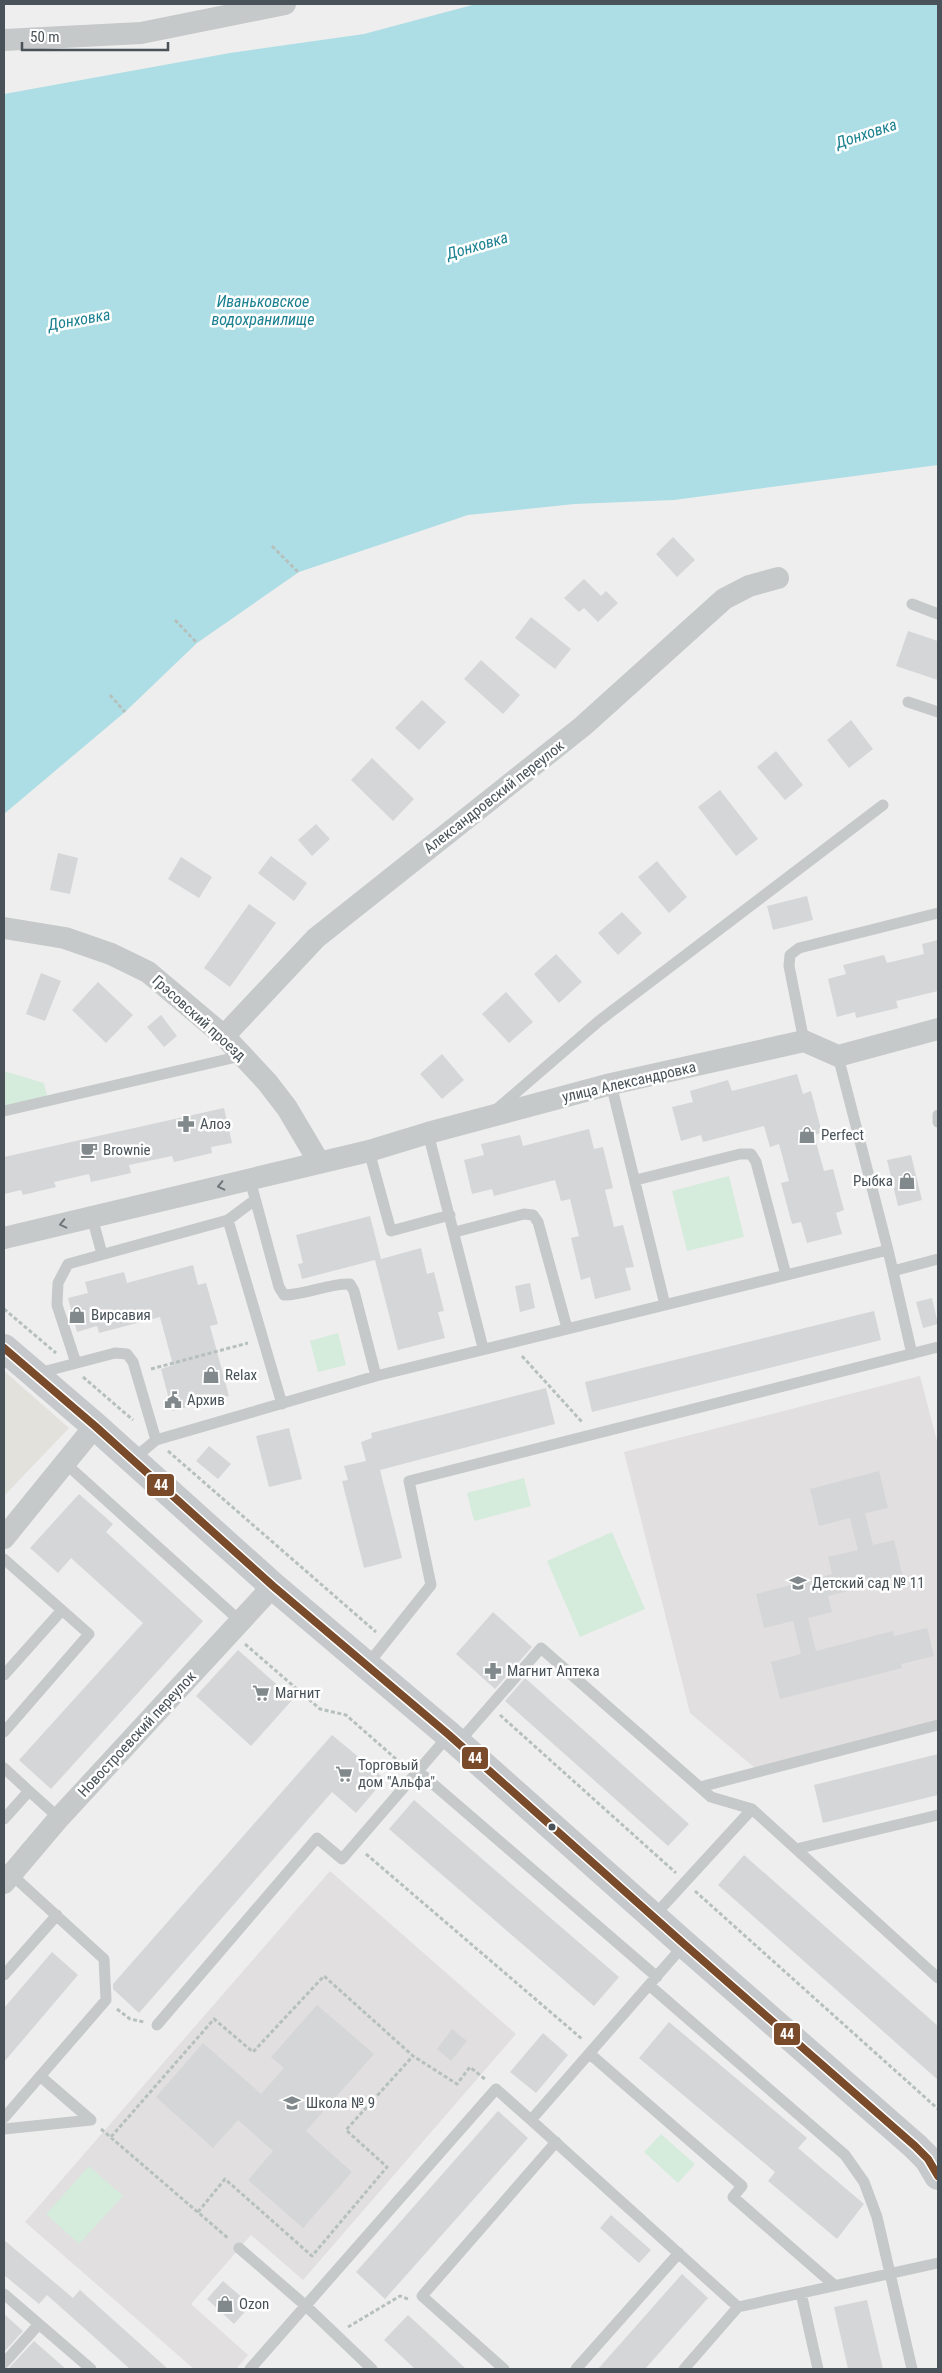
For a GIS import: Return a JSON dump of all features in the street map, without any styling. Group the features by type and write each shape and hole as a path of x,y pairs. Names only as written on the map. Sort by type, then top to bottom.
{"street":[{"path":"4,40 141,33 285,4"},
{"name":"Александровский переулок","path":"224,1036 316,938 583,726 724,598 749,586 778,578"},
{"name":"Грэсовский проезд","path":"4,928 65,938 111,954 148,972 224,1036 267,1082 287,1108 319,1162"},
{"path":"804,1041 838,1056 938,1029"},
{"name":"улица Александровка","path":"4,1238 92,1217 252,1190 319,1162 369,1151 428,1133 611,1084 804,1041"},
{"path":"4,1348 95,1426 273,1586 368,1664 454,1739 653,1917 916,2146 928,2159 938,2176"},
{"path":"4,1538 95,1426"},
{"name":"Новостроевский переулок","path":"8,1879 59,1818 273,1586"}],"lane":[{"path":"912,604 938,614"},
{"path":"908,702 938,712"},
{"path":"488,1117 599,1021 883,805"},
{"path":"804,1041 789,966 790,955 799,948 938,913"},
{"path":"4,1111 241,1056"},
{"path":"838,1056 888,1250 912,1354"},
{"path":"611,1084 665,1305"},
{"path":"938,1115 938,1122"},
{"path":"428,1133 455,1232 483,1348"},
{"path":"369,1151 390,1231 450,1215"},
{"path":"636,1180 740,1154 752,1154 756,1162 786,1275"},
{"path":"72,1364 57,1305 58,1283 68,1264 228,1220 252,1190"},
{"path":"252,1190 279,1287 284,1295 294,1295 341,1284 350,1284 354,1291 376,1376"},
{"path":"455,1232 524,1214 533,1215 538,1222 567,1328"},
{"path":"92,1217 102,1254"},
{"path":"228,1220 282,1404"},
{"path":"132,1460 156,1440 376,1376 483,1348 888,1250"},
{"path":"893,1271 938,1260"},
{"path":"368,1664 431,1585 409,1481 592,1433 938,1347"},
{"path":"34,1374 115,1353 127,1354 133,1362 156,1440"},
{"path":"64,1463 236,1626"},
{"path":"4,1559 89,1634 4,1732"},
{"path":"4,1675 62,1610"},
{"path":"157,2025 318,1838 342,1860 418,1771 490,1707 541,1648 711,1797 752,1809 938,1978"},
{"path":"700,1787 938,1725"},
{"path":"4,1768 59,1818"},
{"path":"418,1771 845,2155 864,2182 877,2217 912,2369"},
{"path":"4,1819 28,1791"},
{"path":"653,1917 752,1809"},
{"path":"796,1849 938,1815"},
{"path":"4,2118 106,2000 104,1959 57,1915 8,1879"},
{"path":"4,1975 57,1915"},
{"path":"531,2120 684,1944"},
{"path":"592,2051 742,2186 733,2197 834,2286"},
{"path":"40,2076 91,2120"},
{"path":"250,2369 496,2089 738,2306"},
{"path":"4,2129 91,2120"},
{"path":"504,2369 422,2296 556,2142"},
{"path":"239,2248 306,2306 372,2369"},
{"path":"576,2369 679,2254"},
{"path":"684,2369 738,2306 938,2263"},
{"path":"801,2293 818,2369"},
{"path":"4,2294 91,2369"},
{"path":"4,2363 39,2324"}],"path":[{"path":"272,546 298,572"},
{"path":"175,620 197,643"},
{"path":"110,695 125,712"},
{"path":"4,1309 72,1364 386,1641"},
{"path":"136,1373 264,1339"},
{"path":"509,1342 592,1433"},
{"path":"236,1626 320,1710 346,1715 405,1767 418,1771"},
{"path":"490,1707 938,2109"},
{"path":"355,1844 592,2051"},
{"path":"111,2137 214,2019 253,2052 324,1976 412,2056 457,2084 470,2067 496,2089"},
{"path":"106,2000 130,2019 157,2025"},
{"path":"198,2212 225,2179 312,2256 387,2167 346,2130 412,2056"},
{"path":"91,2120 239,2248"},
{"path":"336,2334 400,2296 419,2302 425,2298"}],"shaded area":[{"path":"4,1371 69,1428 4,1496"},
{"name":"Детский сад № 11","path":"920,1376 938,1445 938,1721 756,1769 690,1713 624,1452"},
{"name":"Школа № 9","path":"330,1871 516,2034 303,2280 251,2235 191,2304 248,2355 236,2369 194,2369 25,2222"}],"green space":[{"path":"4,1071 44,1083 48,1099 4,1109"},
{"path":"729,1176 744,1237 687,1251 672,1191"},
{"path":"338,1333 346,1365 318,1372 310,1341"},
{"path":"524,1478 531,1506 474,1521 467,1493"},
{"path":"612,1532 645,1609 580,1637 547,1561"},
{"path":"661,2134 695,2164 678,2183 644,2152"},
{"path":"89,2166 123,2196 79,2244 46,2214"}],"water":[{"name":"Иваньковское водохранилище","path":"476,4 938,4 938,465 674,500 575,504 468,515 299,572 197,643 125,712 4,814 4,94 230,53 364,34"}],"building":[{"path":"673,537 695,560 677,577 656,554"},
{"path":"584,579 601,596 606,591 618,603 598,622 584,608 579,612 564,598"},
{"path":"531,617 571,649 555,669 515,638"},
{"path":"908,631 938,641 938,680 896,666"},
{"path":"481,660 520,695 503,714 464,679"},
{"path":"422,700 446,722 419,750 395,728"},
{"path":"851,720 873,749 849,768 827,740"},
{"path":"776,751 803,785 785,800 757,767"},
{"path":"372,758 414,799 393,821 351,780"},
{"path":"720,790 758,839 736,856 698,807"},
{"path":"316,824 330,839 312,856 298,840"},
{"path":"58,853 78,858 70,894 50,890"},
{"path":"271,856 307,883 294,901 258,873"},
{"path":"181,857 212,877 199,898 168,879"},
{"path":"657,861 687,897 669,913 638,877"},
{"path":"807,896 813,920 773,930 767,906"},
{"path":"249,904 276,923 230,987 204,968"},
{"path":"622,912 642,933 618,955 598,933"},
{"path":"938,940 938,991 896,1001 898,1008 856,1018 855,1012 837,1017 828,979 846,974 843,965 884,955 887,963 924,954 922,944"},
{"path":"556,954 582,982 559,1003 534,974"},
{"path":"41,973 61,981 45,1021 26,1014"},
{"path":"98,982 133,1015 106,1043 72,1010"},
{"path":"506,992 533,1022 509,1043 482,1014"},
{"path":"161,1015 177,1036 164,1047 147,1027"},
{"path":"442,1054 464,1080 442,1099 420,1074"},
{"path":"797,1074 803,1094 811,1091 822,1133 814,1135 824,1171 833,1169 844,1210 836,1213 842,1234 807,1243 801,1222 792,1224 781,1183 789,1181 779,1144 770,1147 764,1126 703,1142 701,1135 681,1141 672,1107 693,1102 690,1091 728,1080 732,1091"},
{"path":"224,1108 232,1143 211,1147 212,1153 174,1162 172,1156 129,1165 131,1173 91,1182 89,1174 54,1182 56,1187 23,1195 21,1190 4,1194 4,1157"},
{"path":"589,1129 594,1149 603,1147 613,1188 605,1190 614,1227 623,1225 634,1267 625,1268 631,1290 595,1299 590,1277 581,1280 571,1238 579,1236 570,1199 561,1201 555,1180 494,1196 492,1189 472,1194 464,1160 484,1155 481,1144 520,1135 523,1146"},
{"path":"911,1155 922,1200 898,1206 887,1160"},
{"path":"370,1216 381,1259 421,1248 427,1274 434,1272 444,1311 438,1312 445,1338 398,1350 375,1260 302,1279 298,1264 303,1263 296,1235"},
{"path":"193,1265 198,1285 206,1283 218,1324 210,1326 229,1396 172,1411 161,1369 173,1365 160,1317 99,1333 97,1326 77,1332 68,1298 88,1293 85,1282 124,1272 127,1283"},
{"path":"530,1283 535,1308 520,1312 515,1286"},
{"path":"932,1298 938,1324 923,1328 916,1302"},
{"path":"874,1311 881,1340 592,1412 585,1382"},
{"path":"546,1388 555,1424 380,1470 402,1558 364,1568 342,1481 348,1480 344,1466 366,1461 361,1442 372,1438 371,1433"},
{"path":"289,1428 302,1479 269,1487 256,1436"},
{"path":"209,1446 231,1464 218,1479 196,1461"},
{"path":"879,1471 888,1508 865,1513 873,1545 894,1540 903,1577 828,1596 832,1612 808,1618 816,1651 893,1631 894,1636 927,1628 934,1656 901,1664 902,1668 780,1699 771,1662 801,1654 793,1621 764,1628 756,1594 832,1574 828,1557 858,1550 850,1518 819,1526 810,1489"},
{"path":"79,1494 113,1524 106,1532 203,1621 51,1789 19,1760 143,1623 71,1558 58,1573 30,1548"},
{"path":"493,1612 532,1647 495,1689 456,1654"},
{"path":"238,1650 293,1699 251,1746 196,1696"},
{"path":"525,1678 689,1824 668,1846 505,1701"},
{"path":"332,1735 385,1779 356,1813 332,1792 139,2013 113,1989 113,1984"},
{"path":"938,1754 938,1795 823,1823 814,1785"},
{"path":"414,1800 619,1977 594,2006 389,1829"},
{"path":"744,1855 938,2026 938,2080 718,1885"},
{"path":"52,1952 78,1975 4,2062 4,2008"},
{"path":"317,2005 374,2054 306,2131 352,2172 303,2228 248,2180 273,2151 238,2120 213,2148 156,2097 203,2043 261,2094 284,2068 271,2057"},
{"path":"669,2022 807,2138 798,2148 864,2204 837,2239 768,2181 775,2172 639,2058"},
{"path":"452,2029 467,2041 451,2061 437,2049"},
{"path":"543,2033 568,2055 536,2093 510,2072"},
{"path":"498,2111 528,2138 385,2299 356,2272"},
{"path":"611,2215 651,2250 639,2263 600,2228"},
{"path":"4,2240 73,2298 80,2290 168,2369 130,2369 47,2295 39,2304 4,2275"},
{"path":"682,2274 708,2298 645,2369 598,2369"},
{"path":"223,2281 251,2305 234,2324 207,2299"},
{"path":"867,2300 883,2369 848,2369 834,2307"},
{"path":"4,2314 23,2331 4,2352"},
{"path":"408,2315 466,2369 415,2369 384,2340"},
{"path":"34,2341 66,2369 8,2369"}],"transit line":[{"name":"44","path":"4,1348 95,1426 273,1586 449,1735 915,2146 928,2159 938,2176"}],"place":[{"name":"Алоэ","path":"186,1124"},
{"name":"Perfect","path":"807,1135"},
{"name":"Brownie","path":"89,1150"},
{"name":"Рыбка","path":"907,1181"},
{"name":"Вирсавия","path":"77,1315"},
{"name":"Relax","path":"211,1375"},
{"name":"Архив","path":"173,1400"},
{"name":"Детский сад № 11","path":"798,1583"},
{"name":"Магнит Аптека","path":"493,1671"},
{"name":"Магнит","path":"261,1693"},
{"name":"Торговый дом \"Альфа\"","path":"344,1774"},
{"name":"Школа № 9","path":"292,2103"},
{"name":"Ozon","path":"225,2304"}],"water label":[{"name":"Донховка","path":"866,133"},
{"name":"Донховка","path":"477,245"},
{"name":"Донховка","path":"79,319"}]}
